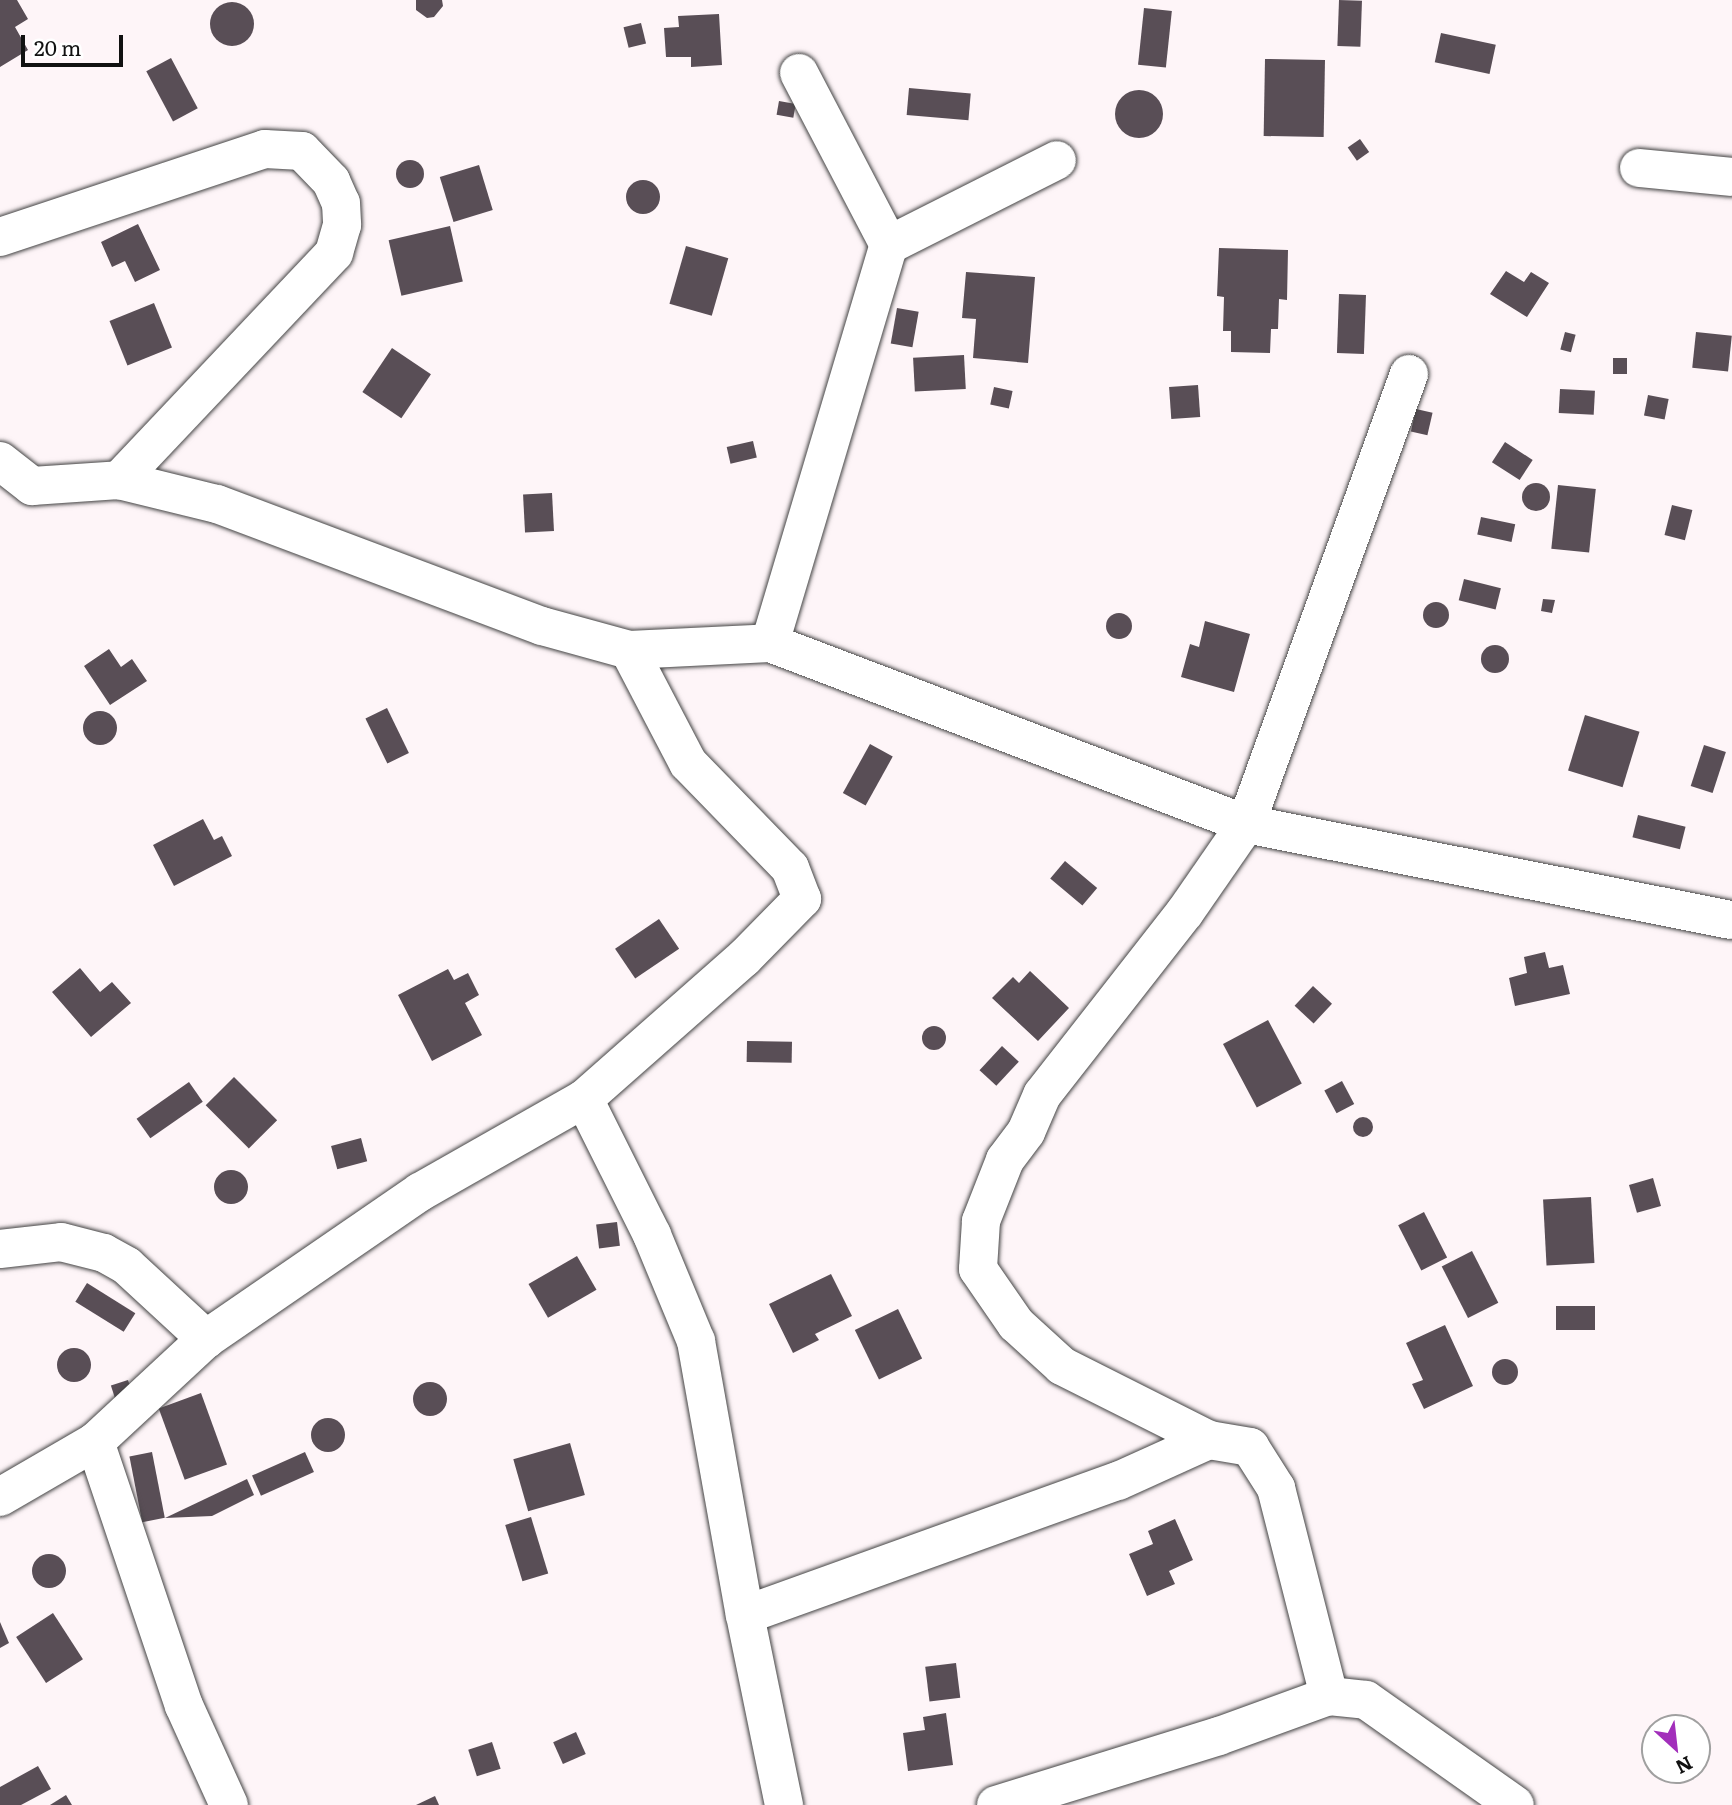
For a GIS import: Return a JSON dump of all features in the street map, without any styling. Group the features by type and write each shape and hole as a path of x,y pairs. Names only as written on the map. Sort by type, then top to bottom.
{"street":[{"path":"770,643 889,245 799,73"},
{"path":"0,237 265,149 302,150 331,181 341,203 342,225 334,253 119,480"},
{"path":"889,245 1057,160"},
{"path":"1639,168 1732,177"},
{"path":"1329,1696 1276,1488 1250,1447 1209,1440 1062,1366 1016,1324 978,1269 981,1221 1005,1160 1026,1132 1042,1095 1185,912 1246,824 1409,374"},
{"path":"0,461 16,490 119,480 217,504 542,626 629,650 770,643 1246,824 1732,920"},
{"path":"0,1497 95,1442 206,1339 421,1192 584,1099 744,958 802,899 790,868 688,763 629,650"},
{"path":"584,1099 652,1235 696,1341 745,1615 784,1805"},
{"path":"0,1249 61,1241 104,1253 127,1266 206,1339"},
{"path":"745,1615 1118,1481 1209,1440"},
{"path":"95,1442 184,1706 229,1805"},
{"path":"996,1805 1219,1736 1329,1696 1366,1700 1515,1805"}],"building":[{"path":"0,0 17,0 28,19 15,27 28,50 0,67"},
{"path":"416,0 442,0 443,6 434,17 427,18 416,10"},
{"path":"1339,0 1362,1 1360,47 1337,46"},
{"path":"232,2 248,8 254,24 248,40 232,46 216,40 210,24 216,8"},
{"path":"1144,8 1172,11 1166,68 1138,65"},
{"path":"719,14 722,65 691,67 691,57 666,57 664,28 679,27 678,16"},
{"path":"641,23 646,43 629,48 624,27"},
{"path":"1441,33 1496,45 1490,74 1435,62"},
{"path":"171,58 198,108 173,121 146,71"},
{"path":"1265,59 1325,60 1324,137 1264,136"},
{"path":"909,88 971,93 968,120 907,115"},
{"path":"1139,90 1156,97 1163,114 1156,131 1139,138 1122,131 1115,114 1122,97"},
{"path":"779,101 796,104 793,118 777,115"},
{"path":"1360,139 1369,152 1357,161 1348,148"},
{"path":"410,160 420,164 424,174 420,184 410,188 400,184 396,174 400,164"},
{"path":"479,165 493,210 454,222 440,177"},
{"path":"643,180 655,185 660,197 655,209 643,214 631,209 626,197 631,185"},
{"path":"138,224 160,270 135,282 125,261 112,267 101,242"},
{"path":"450,226 463,282 401,296 389,240"},
{"path":"686,246 728,258 712,316 669,304"},
{"path":"1219,248 1288,250 1287,300 1279,299 1278,329 1271,329 1270,353 1231,352 1231,331 1223,331 1224,297 1217,296"},
{"path":"1506,271 1524,282 1531,272 1549,283 1527,317 1490,294"},
{"path":"966,272 1035,277 1028,363 973,358 976,319 962,318"},
{"path":"1339,294 1366,295 1364,354 1337,353"},
{"path":"154,303 172,348 127,365 109,321"},
{"path":"897,308 919,312 912,347 891,343"},
{"path":"1565,332 1576,335 1571,352 1560,349"},
{"path":"1696,332 1732,336 1728,372 1692,368"},
{"path":"392,348 431,374 401,418 362,392"},
{"path":"964,355 966,389 915,392 913,358"},
{"path":"1613,358 1627,358 1627,374 1613,374"},
{"path":"1198,385 1200,417 1171,419 1169,387"},
{"path":"994,387 1013,391 1009,409 990,405"},
{"path":"1560,389 1595,391 1594,415 1559,413"},
{"path":"1648,395 1669,399 1665,420 1644,416"},
{"path":"1416,409 1433,413 1427,435 1411,431"},
{"path":"753,441 757,458 731,464 727,447"},
{"path":"1505,442 1533,460 1520,480 1492,462"},
{"path":"1536,483 1546,487 1550,497 1546,507 1536,511 1526,507 1522,497 1526,487"},
{"path":"1558,485 1596,489 1589,553 1551,549"},
{"path":"552,493 554,531 525,532 523,495"},
{"path":"1672,505 1692,510 1685,540 1665,535"},
{"path":"1481,517 1515,524 1511,542 1477,535"},
{"path":"1464,579 1501,588 1496,610 1459,600"},
{"path":"1543,599 1555,600 1552,613 1541,611"},
{"path":"1436,602 1445,606 1449,615 1445,624 1436,628 1427,624 1423,615 1427,606"},
{"path":"1119,613 1128,617 1132,626 1128,635 1119,639 1110,635 1106,626 1110,617"},
{"path":"1205,621 1250,634 1234,692 1181,677 1190,644 1199,647"},
{"path":"1495,645 1505,649 1509,659 1505,669 1495,673 1485,669 1481,659 1485,649"},
{"path":"109,649 121,667 132,659 147,681 110,705 84,666"},
{"path":"387,708 409,753 387,763 365,719"},
{"path":"100,711 112,716 117,728 112,740 100,745 88,740 83,728 88,716"},
{"path":"1585,715 1640,732 1623,787 1568,770"},
{"path":"870,744 893,757 866,806 843,793"},
{"path":"1704,745 1726,752 1713,793 1691,786"},
{"path":"1638,815 1686,827 1680,849 1632,837"},
{"path":"203,819 214,840 222,836 232,856 174,886 153,845"},
{"path":"1065,861 1097,888 1082,906 1050,879"},
{"path":"659,919 679,949 635,978 615,949"},
{"path":"1545,952 1549,968 1563,965 1570,994 1515,1006 1509,978 1527,973 1524,957"},
{"path":"80,968 100,992 112,982 131,1003 91,1037 52,992"},
{"path":"448,969 454,980 468,973 479,995 465,1003 482,1035 432,1061 398,995"},
{"path":"1030,971 1069,1008 1038,1041 992,998 1013,977 1019,983"},
{"path":"1313,986 1332,1004 1314,1023 1295,1006"},
{"path":"1268,1020 1302,1084 1257,1108 1223,1044"},
{"path":"934,1026 943,1029 946,1038 943,1047 934,1050 925,1047 922,1038 925,1029"},
{"path":"747,1041 792,1042 792,1063 747,1062"},
{"path":"1002,1046 1019,1062 996,1086 979,1070"},
{"path":"234,1077 277,1120 249,1148 206,1105"},
{"path":"1342,1081 1354,1104 1337,1113 1324,1090"},
{"path":"189,1082 203,1102 150,1138 137,1119"},
{"path":"1359,1117 1367,1117 1373,1127 1367,1137 1359,1137 1353,1131 1353,1123"},
{"path":"361,1138 367,1161 337,1169 331,1146"},
{"path":"231,1170 243,1175 248,1187 243,1199 231,1204 219,1199 214,1187 219,1175"},
{"path":"1653,1178 1661,1206 1637,1213 1629,1185"},
{"path":"1591,1197 1594,1263 1547,1265 1543,1200"},
{"path":"1424,1212 1447,1257 1421,1271 1398,1225"},
{"path":"617,1222 620,1246 599,1248 596,1225"},
{"path":"1472,1251 1498,1303 1468,1318 1442,1266"},
{"path":"577,1256 596,1290 548,1318 529,1284"},
{"path":"831,1274 852,1316 815,1334 819,1340 793,1353 769,1304"},
{"path":"87,1283 135,1313 124,1332 75,1302"},
{"path":"1556,1306 1595,1306 1595,1330 1556,1330"},
{"path":"898,1309 922,1358 879,1379 855,1330"},
{"path":"1445,1325 1473,1386 1424,1409 1412,1384 1423,1380 1406,1343"},
{"path":"74,1348 86,1353 91,1365 86,1377 74,1382 62,1377 57,1365 62,1353"},
{"path":"1505,1359 1514,1363 1518,1372 1514,1381 1505,1385 1496,1381 1492,1372 1496,1363"},
{"path":"128,1380 134,1399 117,1405 111,1386"},
{"path":"430,1382 442,1387 447,1399 442,1411 430,1416 418,1411 413,1399 418,1387"},
{"path":"201,1393 227,1464 185,1480 159,1408"},
{"path":"328,1418 340,1423 345,1435 340,1447 328,1452 316,1447 311,1435 316,1423"},
{"path":"570,1443 585,1495 528,1511 513,1459"},
{"path":"152,1452 165,1518 142,1522 129,1456"},
{"path":"305,1452 314,1472 261,1496 252,1476"},
{"path":"247,1479 254,1495 212,1516 165,1518"},
{"path":"531,1517 548,1573 522,1581 505,1525"},
{"path":"1175,1519 1193,1560 1169,1571 1175,1584 1147,1596 1129,1554 1153,1544 1148,1531"},
{"path":"49,1554 61,1559 66,1571 61,1583 49,1588 37,1583 32,1571 37,1559"},
{"path":"53,1613 83,1659 46,1683 16,1637"},
{"path":"0,1622 9,1643 0,1648"},
{"path":"956,1663 960,1698 929,1702 925,1667"},
{"path":"946,1713 953,1765 908,1771 903,1733 925,1730 923,1717"},
{"path":"576,1732 586,1754 563,1764 553,1742"},
{"path":"492,1742 501,1769 477,1776 468,1750"},
{"path":"38,1766 51,1789 21,1805 0,1805 0,1787"},
{"path":"66,1795 72,1805 50,1805"},
{"path":"435,1796 439,1805 416,1805"}]}
